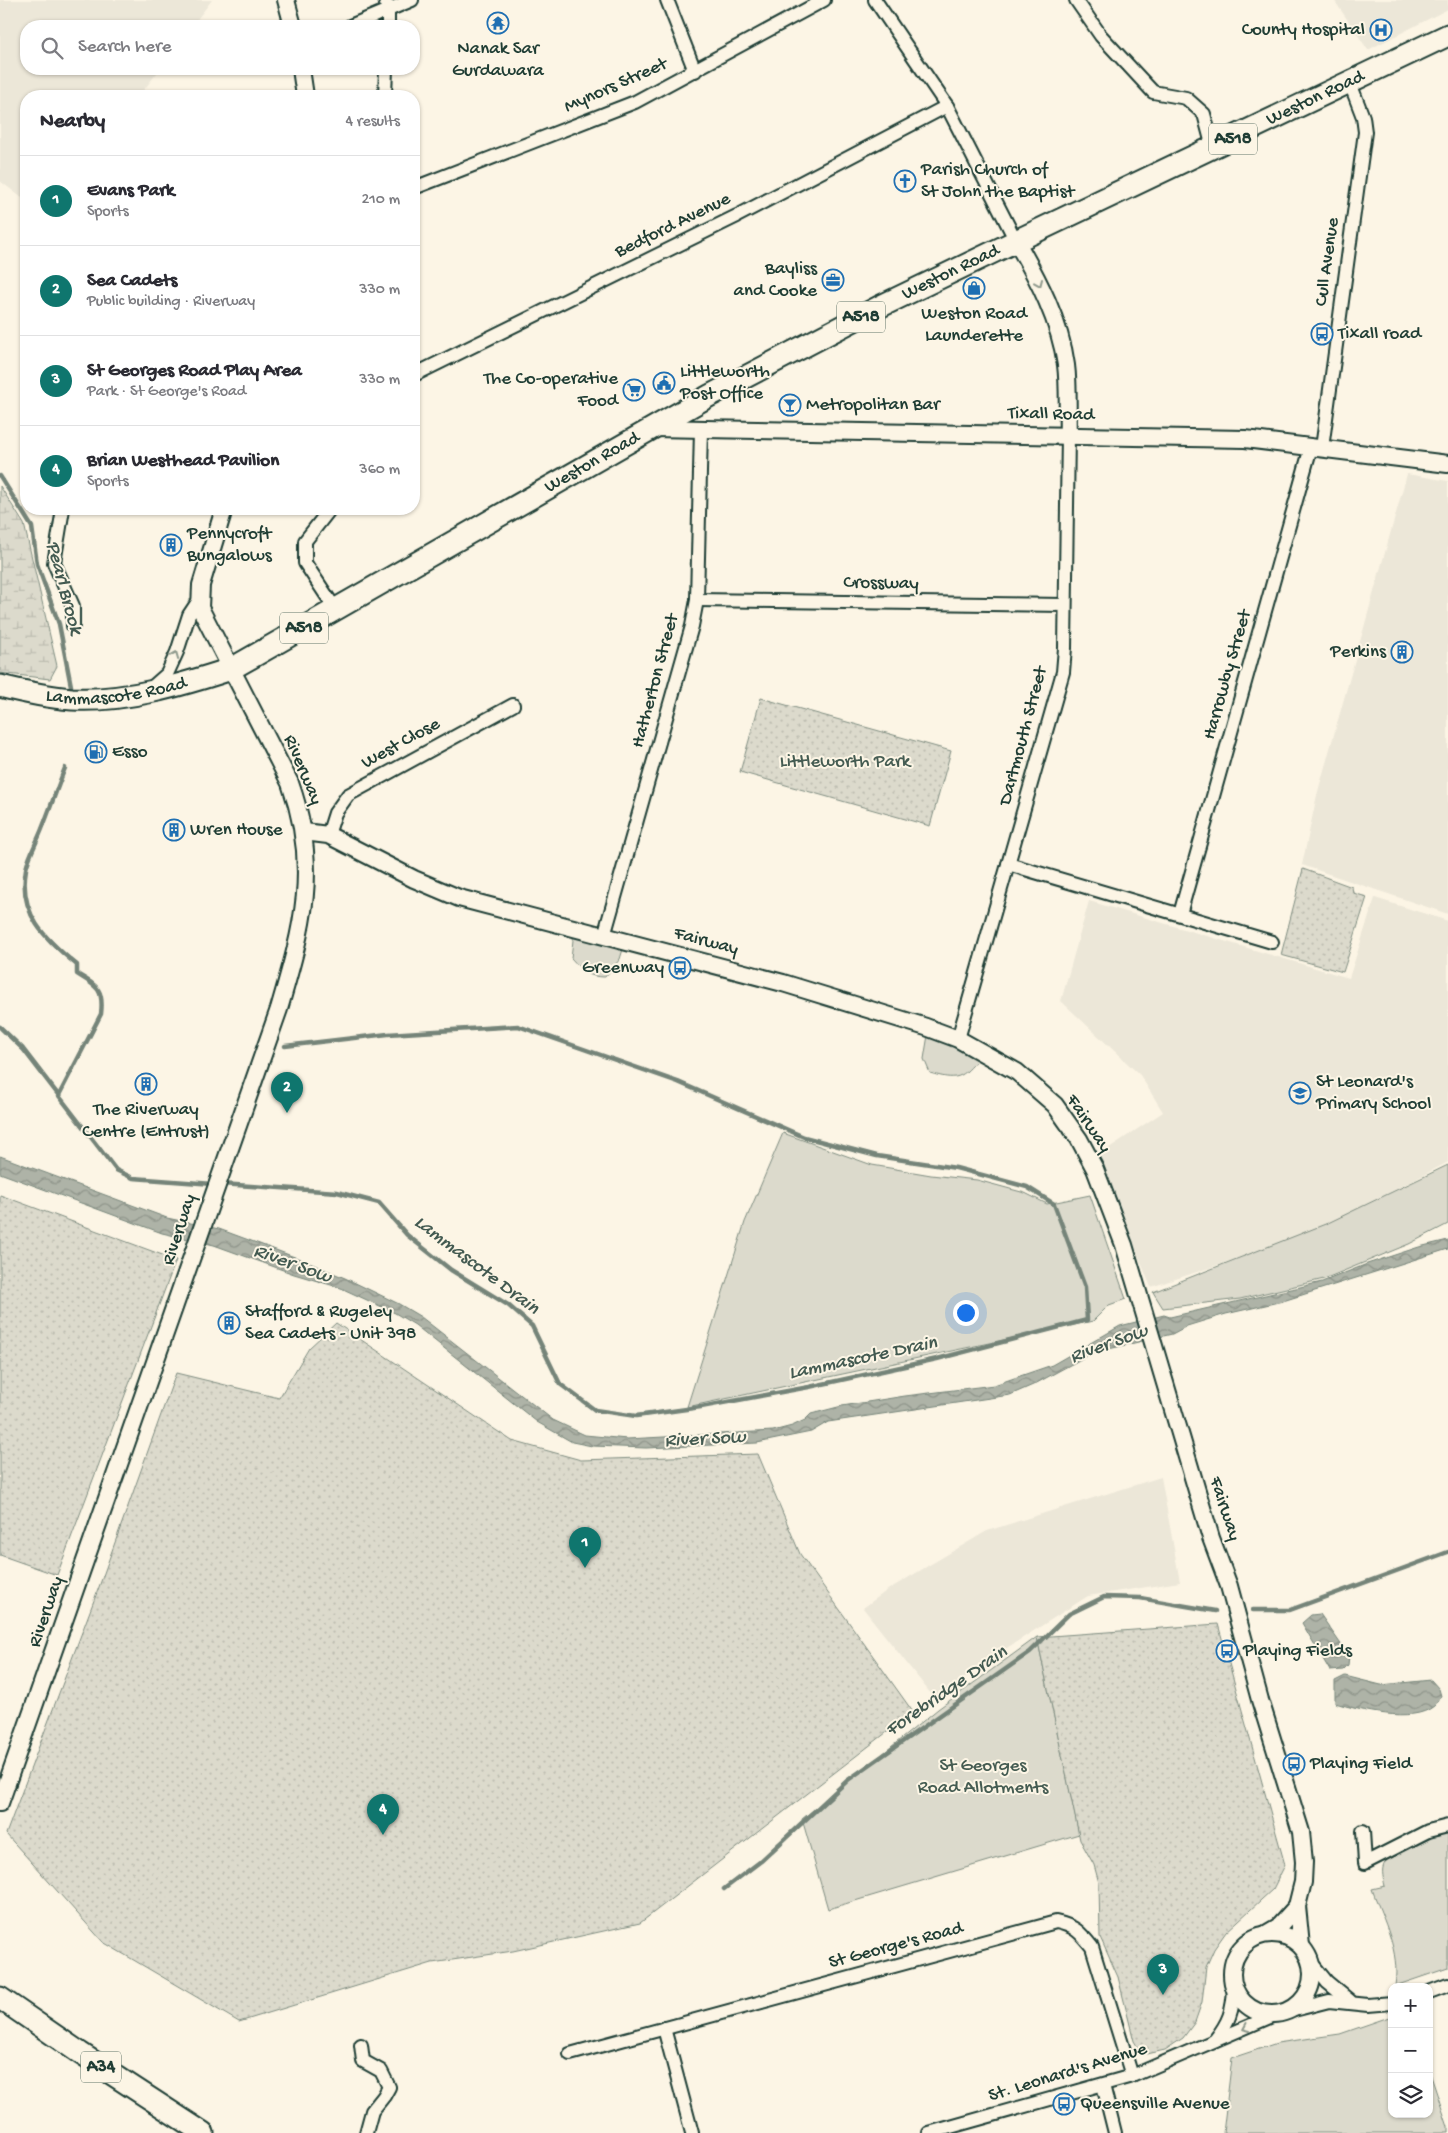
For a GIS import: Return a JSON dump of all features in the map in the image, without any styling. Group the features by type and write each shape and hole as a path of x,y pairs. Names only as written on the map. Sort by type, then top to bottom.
{"highway":[{"name":"Weston Road","path":"231,669 651,428 827,334 1016,241 1448,35"},
{"name":"Lammascote Road","path":"0,686 25,693 73,699 146,693 188,683 231,669"},
{"name":"A34","path":"0,1998 203,2133"}],"street":[{"path":"286,0 291,20"},
{"path":"361,20 387,5 412,0"},
{"path":"667,0 695,71"},
{"name":"Mynors Street","path":"420,186 635,102 824,0"},
{"path":"875,0 947,106 1016,241 1034,272 1059,333 1066,367 1068,435"},
{"path":"1076,0 1101,36 1153,92 1186,98 1204,114 1214,148"},
{"path":"387,5 388,20"},
{"path":"302,75 304,90"},
{"path":"385,90 386,75"},
{"name":"Cull Avenue","path":"1317,447 1365,132 1363,117 1350,83"},
{"name":"Bedford Avenue","path":"420,372 737,216 947,106"},
{"name":"Tixall Road","path":"651,428 1245,439 1448,464"},
{"name":"Hatherton Street","path":"604,936 692,626 697,600 701,429"},
{"name":"Dartmouth Street","path":"958,1039 1063,672 1068,435"},
{"name":"Harrowby Street","path":"1180,914 1317,447"},
{"path":"62,515 54,563 73,606 73,626"},
{"path":"146,693 167,674 177,652 189,615 201,597 202,585 222,515"},
{"path":"325,515 305,541 306,563 336,610"},
{"name":"Riverway","path":"0,1803 279,1009 299,940 303,919 307,870 300,809 290,783 206,621 200,608 201,597"},
{"name":"Crossway","path":"697,600 1065,605"},
{"name":"West Close","path":"328,835 335,813 348,795 513,705"},
{"name":"Fairway","path":"304,832 328,835 367,853 414,879 459,898 783,983 926,1027 958,1039 1017,1072 1055,1105 1095,1168 1124,1245 1211,1538 1229,1586 1260,1700 1300,1832 1304,1862 1303,1882 1297,1906 1301,1946"},
{"path":"1008,864 1272,942"},
{"path":"1363,1831 1365,1863 1428,1831 1448,1826"},
{"name":"Fairway","path":"1266,1934 1278,1927 1297,1906"},
{"name":"St George's Road","path":"570,2054 1056,1922 1071,1925 1080,1932 1092,1947 1132,2076"},
{"path":"1215,2040 1228,2024 1234,2004 1232,1974 1235,1958 1252,1939 1266,1934 1285,1936 1301,1946 1327,1982 1350,2002"},
{"path":"1234,1988 1239,1997 1249,2007 1258,2012 1284,2012 1302,2002 1309,1990 1313,1974 1310,1961"},
{"path":"1433,1991 1448,1985"},
{"name":"St. Leonard's Avenue","path":"928,2133 1132,2076 1284,2012 1329,2000 1368,2005 1388,2003"},
{"path":"664,2028 692,2133"},
{"path":"361,2045 363,2061 381,2071 389,2087 372,2112 366,2133"},
{"path":"1103,2084 1115,2133"}],"shaded area":[{"path":"0,0 212,0 197,20 20,20 20,75 155,75 144,90 20,90 20,196 0,181"},
{"name":"County Hospital","path":"1334,0 1448,0 1448,9 1368,50"},
{"name":"Perkins","path":"1407,474 1448,481 1448,914 1302,865 1317,795"},
{"name":"St Leonard's Primary School","path":"1375,898 1448,921 1448,1162 1313,1234 1151,1287 1097,1156 1163,1112 1140,1075 1061,1001 1089,901 1349,978"},
{"path":"1161,1477 1180,1582 1088,1596 1002,1651 935,1699 863,1608 889,1589 987,1531"}],"green space":[{"path":"0,486 24,524 57,666 50,679 0,673"},
{"name":"Littleworth Park","path":"761,698 951,751 930,826 740,772"},
{"path":"1303,869 1352,887 1353,893 1367,897 1343,972 1281,955"},
{"path":"574,931 624,946 620,959 605,977 589,974 571,958"},
{"path":"928,1035 979,1057 968,1070 958,1076 946,1077 930,1073 924,1059"},
{"path":"783,1133 872,1165 931,1175 977,1180 1025,1193 1047,1204 1090,1195 1126,1299 1109,1305 1093,1321 687,1407 745,1222"},
{"path":"1448,1165 1448,1224 1409,1244 1324,1279 1240,1299 1163,1308 1153,1292 1328,1223"},
{"path":"0,1195 176,1260 57,1575 0,1555"},
{"path":"336,1323 512,1441 581,1460 758,1454 800,1554 913,1712 640,1923 513,1951 432,1963 239,2022 103,1942 6,1834 99,1587 176,1373 279,1398 309,1348"},
{"path":"1218,1624 1285,1865 1273,1889 1226,1932 1214,1949 1206,1967 1202,2002 1195,2022 1183,2038 1165,2050 1147,2054 1139,2049 1134,2041 1118,1977 1100,1937 1099,1883 1094,1865 1080,1840 1037,1637"},
{"name":"St Georges Road Allotments","path":"1037,1637 1079,1834 828,1909 802,1819 938,1709"},
{"path":"1448,1833 1448,1968 1404,1983 1395,1983 1393,1948 1372,1889 1385,1886 1383,1866 1387,1860 1398,1852"},
{"path":"1388,2017 1388,2118 1433,2118 1433,2082 1448,2127 1448,2133 1223,2133 1232,2058 1277,2043 1340,2034"}],"water":[{"name":"River Sow","path":"0,1156 167,1218 219,1229 345,1278 399,1304 421,1317 553,1420 585,1435 627,1439 773,1431 792,1426 805,1420 811,1414 842,1406 994,1385 1052,1365 1120,1326 1164,1315 1170,1317 1322,1282 1367,1264 1419,1247 1448,1240 1448,1249 1283,1301 1226,1314 1187,1326 1172,1334 1092,1353 1033,1385 1010,1395 828,1422 811,1432 757,1443 646,1448 592,1446 572,1442 537,1422 415,1325 395,1313 341,1288 294,1274 214,1245 162,1233 0,1173"},
{"path":"1320,1614 1349,1656 1348,1665 1343,1670 1330,1671 1302,1623 1311,1615"},
{"path":"1345,1676 1381,1685 1431,1680 1439,1689 1441,1696 1434,1706 1413,1714 1400,1715 1371,1712 1335,1703 1335,1681"}],"waterway":[{"name":"Pearl Brook","path":"0,476 20,508"},
{"name":"Pearl Brook","path":"24,515 32,527 37,564 59,624 71,686"},
{"name":"Pearl Brook","path":"59,1095 101,1014 102,1006 98,989 77,974 77,965 54,945 36,924 26,899 27,864 65,768"},
{"name":"Lammascote Drain","path":"221,1184 337,1192 379,1203 407,1235 451,1270 508,1305 532,1326 560,1384 595,1410 636,1416 701,1407 809,1387 937,1359 1087,1320 1085,1287 1054,1204 1027,1187 956,1168 877,1156 804,1137 678,1082 518,1026 388,1034 285,1046"},
{"name":"Lammascote Drain","path":"0,1027 23,1049 116,1170 133,1178 213,1184"},
{"name":"Forebridge Drain","path":"1253,1610 1290,1610 1448,1552"},
{"name":"Forebridge Drain","path":"724,1889 761,1861 848,1780 1030,1652 1069,1614 1104,1597 1140,1598 1215,1611"}],"place":[{"name":"Nanak Sar Gurdawara","path":"498,23"},
{"name":"County Hospital","path":"1381,30"},
{"name":"Parish Church of St John the Baptist","path":"905,181"},
{"name":"Bayliss and Cooke","path":"833,280"},
{"name":"Weston Road Launderette","path":"974,288"},
{"name":"Tixall road","path":"1322,334"},
{"name":"Littleworth Post Office","path":"664,383"},
{"name":"The Co-operative Food","path":"634,390"},
{"name":"Metropolitan Bar","path":"790,405"},
{"name":"Pennycroft Bungalows","path":"171,545"},
{"name":"Perkins","path":"1402,652"},
{"name":"Esso","path":"96,752"},
{"name":"Wren House","path":"174,830"},
{"name":"Greenway","path":"680,968"},
{"name":"The Riverway Centre (Entrust)","path":"146,1084"},
{"name":"St Leonard's Primary School","path":"1300,1093"},
{"name":"Sea Cadets","path":"287,1113"},
{"name":"Stafford & Rugeley Sea Cadets - Unit 398","path":"229,1323"},
{"name":"Evans Park","path":"585,1568"},
{"name":"Playing Fields","path":"1227,1651"},
{"name":"Playing Field","path":"1294,1764"},
{"name":"Brian Westhead Pavilion","path":"383,1835"},
{"name":"St Georges Road Play Area","path":"1163,1995"},
{"name":"Queensville Avenue","path":"1064,2104"}]}
